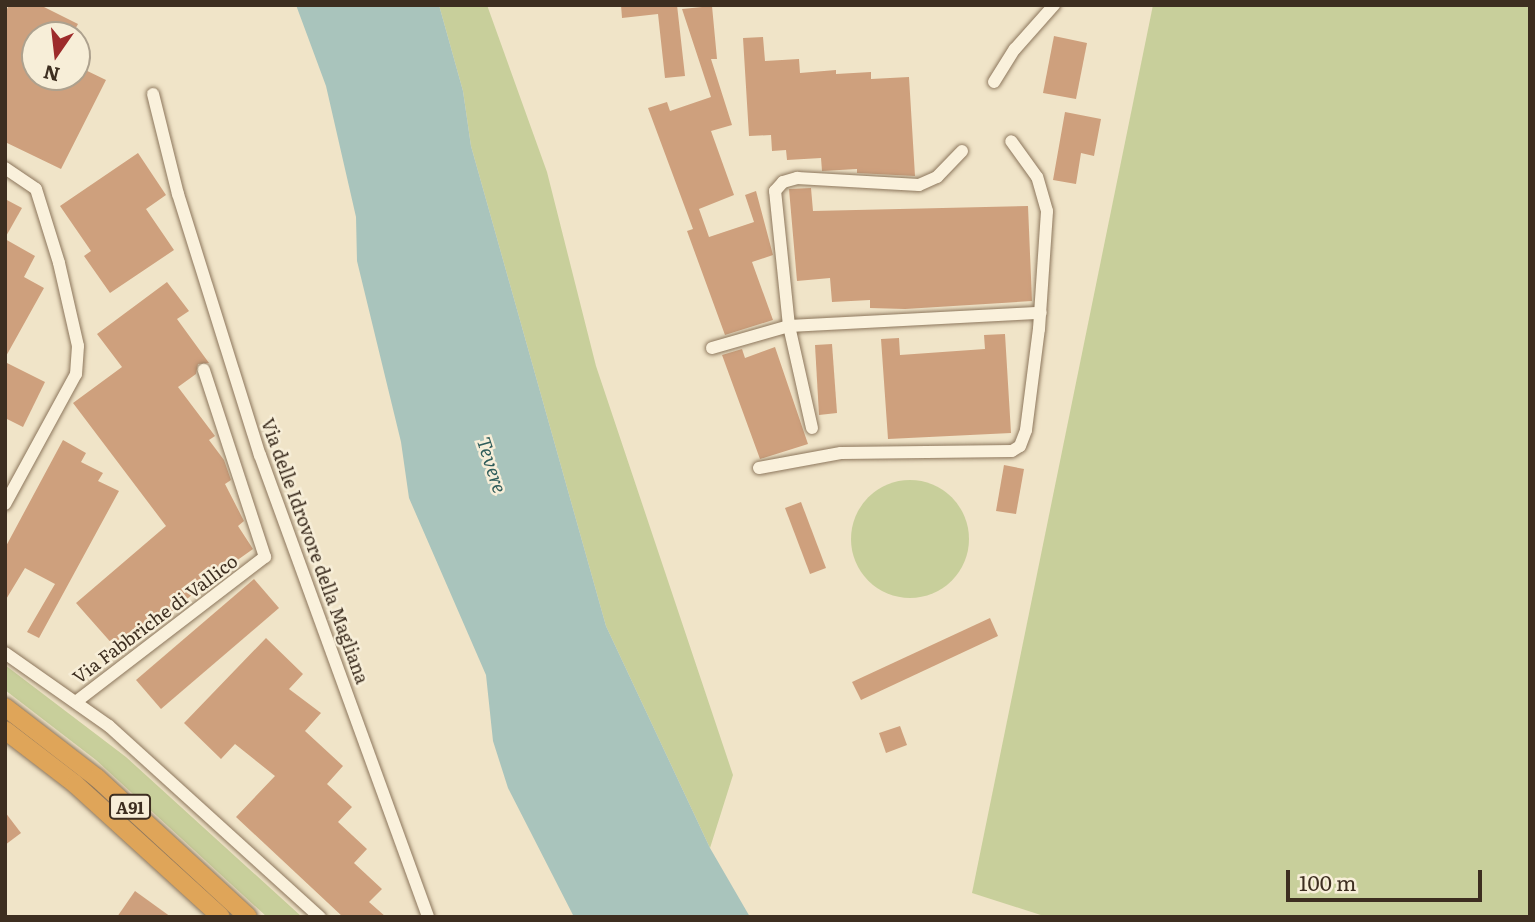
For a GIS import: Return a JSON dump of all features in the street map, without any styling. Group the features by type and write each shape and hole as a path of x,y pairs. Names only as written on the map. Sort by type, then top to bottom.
{"highway":[{"name":"A91","path":"5,707 105,785 248,917"},
{"name":"A91","path":"5,730 75,784 221,917"}],"street":[{"path":"994,82 1015,49 1053,5"},
{"name":"Via delle Idrovore della Magliana","path":"153,94 178,194 260,455 428,917"},
{"path":"759,468 841,453 1016,449 1026,430 1041,313 1046,203 1037,177 1011,141"},
{"path":"812,428 789,326 784,251 774,200 780,184 808,178 919,185 937,177 962,151"},
{"path":"5,168 36,189 59,263 78,346 76,374 5,504"},
{"path":"712,348 789,326 1041,313"},
{"name":"Via Fabbriche di Vallico","path":"77,701 265,557 204,370"},
{"path":"5,653 77,701 320,917"}],"green space":[{"path":"439,5 487,5 547,172 596,366 733,775 710,848 606,626 471,146 463,91"},
{"path":"1153,5 1530,5 1530,917 1047,917 972,893"},
{"path":"910,480 933,484 952,497 965,516 969,539 965,562 952,581 933,594 910,598 887,594 868,581 855,562 851,539 855,516 868,497 887,484"},
{"path":"5,665 126,757 302,917 267,917 96,760 5,690"}],"water":[{"name":"Tevere","path":"296,5 439,5 463,91 471,146 606,626 710,848 750,917 574,917 508,788 493,741 486,675 409,498 401,442 357,261 356,217 326,86"}],"building":[{"path":"9,5 40,5 72,21 21,21 21,91 91,91 91,73 106,80 61,169 5,142 5,13"},
{"path":"621,5 677,5 685,76 665,78 658,14 622,18"},
{"path":"712,6 717,59 711,59 732,125 711,131 734,195 699,209 709,237 754,222 745,195 756,191 773,255 752,262 773,320 725,335 687,231 693,229 648,108 667,102 670,111 711,97 682,9"},
{"path":"1054,36 1087,43 1076,99 1043,93"},
{"path":"763,37 765,61 799,59 800,73 836,70 836,74 871,72 871,79 909,77 915,176 857,173 857,169 822,171 821,158 787,160 786,150 772,151 771,135 749,136 743,38"},
{"path":"1065,112 1101,119 1094,156 1081,153 1076,184 1053,180"},
{"path":"138,153 166,195 146,209 174,250 110,293 84,256 91,251 60,206"},
{"path":"811,188 813,211 1028,206 1032,301 905,309 870,308 870,300 832,302 830,278 797,281 789,189"},
{"path":"5,199 22,208 5,238"},
{"path":"5,239 35,256 24,277 44,288 5,358"},
{"path":"167,282 189,311 177,319 209,363 198,364 196,374 178,387 215,436 209,440 224,460 231,480 225,484 244,521 238,526 253,549 208,581 122,655 76,603 166,526 73,403 122,367 97,334"},
{"path":"1005,334 1011,433 888,439 881,339 899,338 900,355 985,349 984,335"},
{"path":"832,344 837,413 819,415 815,345"},
{"path":"775,347 808,444 760,459 722,355 742,349 745,358"},
{"path":"5,362 45,382 23,427 5,418"},
{"path":"63,440 86,453 81,462 103,473 98,481 119,491 39,638 27,632 55,584 25,568 5,601 5,548"},
{"path":"1004,465 1024,469 1016,514 996,511"},
{"path":"801,502 826,568 810,574 785,508"},
{"path":"254,579 279,608 161,709 136,680"},
{"path":"990,618 998,636 861,700 852,682"},
{"path":"266,638 303,674 289,689 321,713 305,731 343,766 327,784 352,807 338,822 367,849 354,863 382,889 369,902 386,917 343,917 236,817 275,776 235,744 221,759 184,723"},
{"path":"900,726 907,745 886,753 879,733"},
{"path":"5,812 21,833 5,845"},
{"path":"135,891 171,917 117,917"}]}
